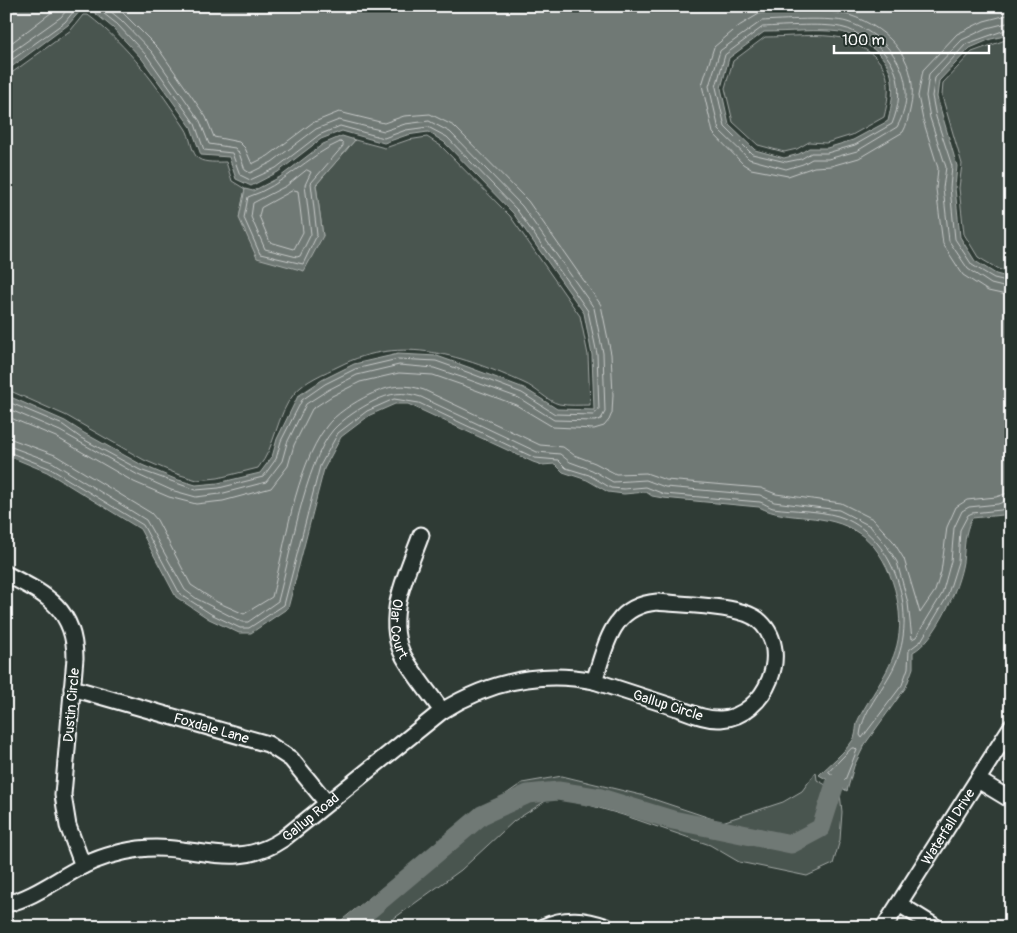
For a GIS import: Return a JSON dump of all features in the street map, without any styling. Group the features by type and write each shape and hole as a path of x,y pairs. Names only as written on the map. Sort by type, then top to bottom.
{"street":[{"name":"Olar Court","path":"421,535 397,604 395,632 405,658 442,711"},
{"name":"Dustin Circle","path":"6,574 42,592 61,610 68,622 75,649 63,795 68,826 83,866"},
{"name":"Gallup Circle","path":"656,602 738,611 756,619 762,625 773,644 775,656 770,677 750,707 731,718 708,718 594,680 612,628 627,611 645,603 656,602"},
{"name":"Gallup Road","path":"6,904 26,897 83,866 117,853 139,849 182,848 234,856 254,853 278,842 442,711 480,691 515,680 557,676 594,680"},
{"name":"Foxdale Lane","path":"72,688 268,744 291,759 327,804"},
{"name":"Waterfall Drive","path":"884,927 1011,727"},
{"path":"978,780 1011,800"},
{"path":"899,904 936,927"},
{"path":"543,927 569,920 581,920 607,927"}],"shaded area":[{"path":"83,15 88,15 103,27 141,67 185,128 196,157 205,161 226,162 232,181 245,189 239,218 323,236 316,185 355,140 385,148 408,140 427,137 441,146 510,216 580,316 588,355 590,405 559,404 524,383 478,364 455,357 409,350 386,351 363,356 339,366 298,389 283,411 269,451 258,468 218,478 197,480 144,460 67,416 6,389 6,77 71,30"},
{"path":"814,35 842,38 870,52 883,67 888,85 887,106 884,117 852,135 826,143 809,142 797,149 784,152 758,145 733,122 725,88 733,61 765,37"},
{"path":"1011,38 1011,273 998,269 978,257 964,234 959,188 962,164 942,96 943,83 972,52"},
{"path":"816,772 817,780 840,793 842,812 840,840 833,864 807,876 739,862 710,845 623,815 555,795 514,821 461,870 382,927 333,927 453,831 522,783 562,776 641,795 722,822 783,802 802,791"}],"water":[{"path":"6,6 1011,6 1011,32 1005,36 991,39 970,48 939,81 937,97 957,166 955,188 960,237 975,261 996,274 1011,278 1011,508 1003,515 972,518 966,534 961,573 951,599 930,637 913,652 913,668 906,687 865,744 854,766 847,791 819,775 853,740 859,718 892,660 900,627 897,597 887,567 870,543 860,534 847,527 821,519 783,515 759,507 663,498 652,496 646,492 624,494 608,492 587,480 563,472 555,464 542,465 533,462 408,404 395,404 370,415 341,437 324,469 288,608 251,633 239,633 209,619 176,597 140,529 47,472 6,455 6,395 65,421 142,465 175,479 196,485 218,483 260,473 272,457 277,439 298,396 322,380 354,364 398,354 437,356 524,388 557,409 594,410 592,355 584,313 513,213 444,142 428,132 407,135 384,143 342,131 321,139 278,172 251,186 236,179 229,157 201,155 191,127 142,59 113,28 90,9 81,10 68,25 6,71","holes":["764,32 841,32 873,49 882,57 888,66 891,76 893,86 888,121 853,140 827,148 809,148 799,154 784,158 755,150 729,125 721,88 729,58"]},
{"path":"342,136 355,140 316,185 323,236 304,271 257,258 239,218 245,189 253,191 280,177 323,144"}],"waterway":[{"path":"349,927 482,815 528,794 558,791 601,798 673,820 791,844 821,828 835,784"}]}
